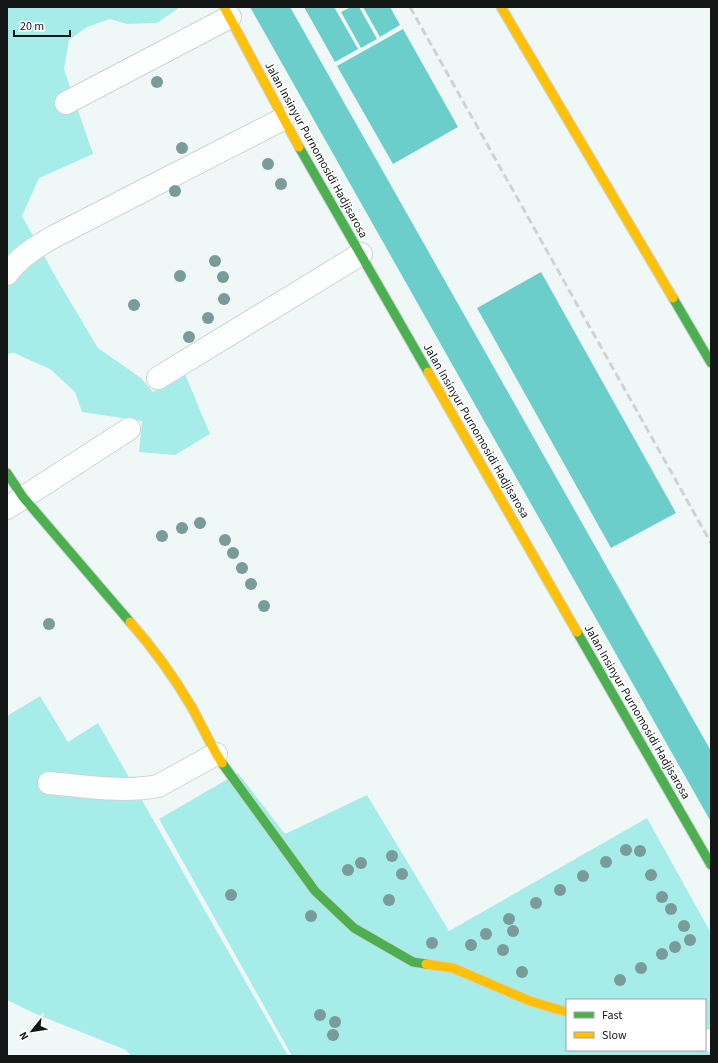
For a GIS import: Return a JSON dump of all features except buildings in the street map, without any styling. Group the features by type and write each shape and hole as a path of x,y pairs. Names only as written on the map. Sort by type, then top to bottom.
{"street":[{"path":"501,7 711,363"},
{"path":"66,103 227,12"},
{"name":"Jalan Insinyur Purnomosidi Hadjisarosa","path":"227,12 283,119 711,865"},
{"path":"7,274 12,267 31,250 53,237 283,119"},
{"path":"158,378 361,254"},
{"path":"15,502 129,429"},
{"path":"7,473 15,502 151,646 191,706 216,754 315,891 354,928 413,962 453,968 530,1001 566,1012"},
{"path":"49,783 132,790 147,788 158,786 216,754"}],"shaded area":[{"path":"7,7 180,7 157,23 127,24 110,19 87,27 69,40 64,69 93,154 39,178 22,216 58,281 98,348 141,378 153,392 185,374 210,434 175,455 139,452 142,421 82,412 75,392 50,369 14,353 7,354"},
{"path":"250,7 290,7 711,751 711,822"},
{"path":"304,7 334,7 358,49 335,62"},
{"path":"351,7 359,7 377,39 361,48 341,12"},
{"path":"363,7 390,7 400,25 380,37"},
{"path":"403,29 458,127 393,164 337,66"},
{"path":"541,272 676,513 611,548 477,308"},
{"path":"40,696 68,742 98,723 288,1056 132,1056 126,1050 36,1014 7,1000 7,716"},
{"path":"238,773 285,834 367,795 449,931 647,818 711,933 711,1056 292,1056 159,819"}],"railway":[{"path":"410,7 711,543"}],"traffic: fast":[{"path":"299,147 428,372"},
{"path":"673,298 711,363"},
{"path":"7,473 23,497 130,622"},
{"path":"577,632 711,865"},
{"path":"222,763 315,891 354,928 413,962 426,964"}],"traffic: slow":[{"path":"224,7 299,147"},
{"path":"501,7 673,298"},
{"path":"428,372 577,632"},
{"path":"130,622 155,652 178,684 222,763"},
{"path":"426,964 453,968 530,1001 566,1012"}]}
